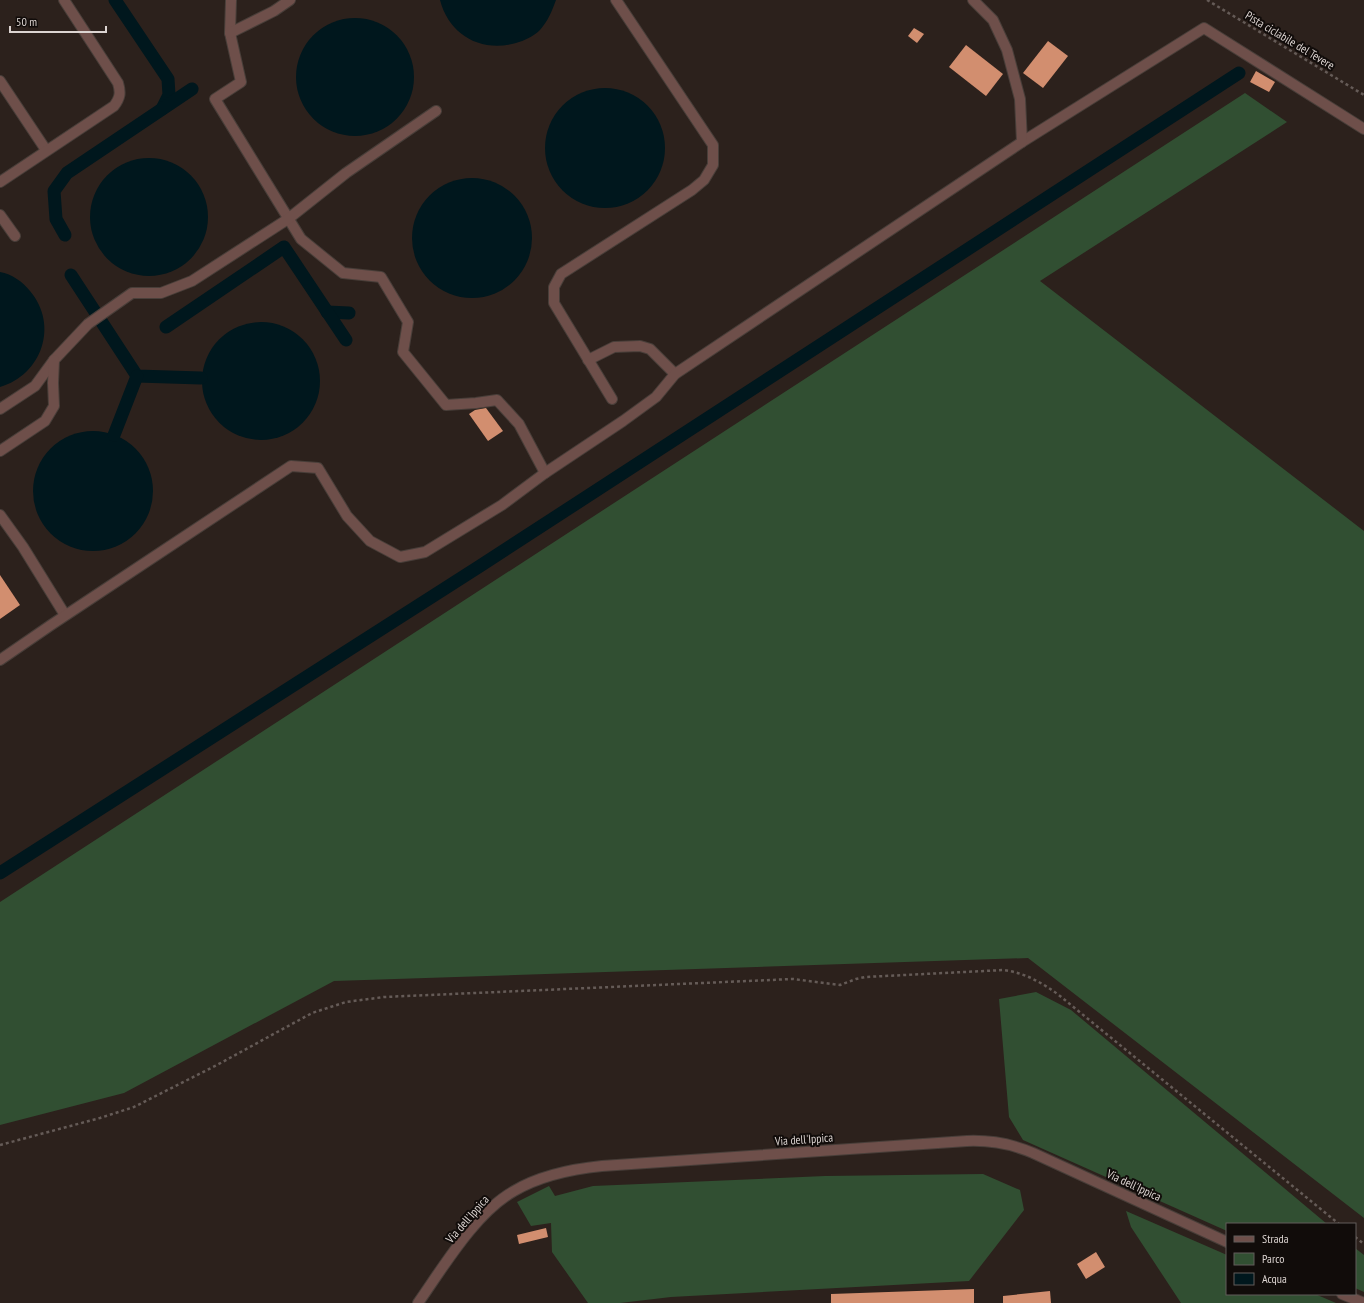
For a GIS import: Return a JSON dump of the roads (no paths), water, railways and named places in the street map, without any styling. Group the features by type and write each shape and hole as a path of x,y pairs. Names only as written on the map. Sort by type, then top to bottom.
{"street":[{"path":"0,182 114,106 119,100 120,95 118,83 64,0"},
{"path":"231,0 230,33 241,82 215,99 301,239 344,273 381,277 408,322 403,352 446,405 497,400 519,424 545,473"},
{"path":"230,33 274,11 290,0"},
{"path":"612,400 554,303 554,287 561,274 692,190 704,180 713,165 713,145 616,0"},
{"path":"972,0 993,20 1007,50 1020,99 1022,142"},
{"path":"0,660 290,466 318,468 347,516 370,541 400,557 425,552 502,504 545,473 624,421 656,397 675,374 1022,142 1204,28 1364,128"},
{"path":"0,81 46,150"},
{"path":"0,409 35,386 54,360 88,324 132,293 161,293 192,281 288,219 346,173 436,111"},
{"path":"0,215 14,236"},
{"path":"588,360 614,347 640,346 650,349 675,374"},
{"path":"0,451 45,421 54,406 54,360"},
{"path":"0,515 23,547 65,616"},
{"name":"Via dell'Ippica","path":"418,1303 467,1235 483,1216 500,1200 514,1191 543,1178 569,1171 602,1166 967,1141 996,1142 1009,1144 1033,1152 1226,1242"},
{"path":"1344,1295 1364,1303"}],"water":[{"path":"440,0 556,0 548,19 538,32 516,43 491,45 479,43 459,32 444,12"},
{"path":"355,18 378,22 397,35 410,54 414,77 410,100 397,119 378,132 355,136 332,132 313,119 300,100 296,77 300,54 313,35 332,22"},
{"path":"605,88 628,93 647,106 660,125 665,148 660,171 647,190 628,203 605,208 582,203 563,190 550,171 545,148 550,125 563,106 582,93"},
{"path":"149,158 172,162 191,175 204,194 208,217 204,240 191,259 172,272 149,276 126,272 107,259 94,240 90,217 94,194 107,175 126,162"},
{"path":"472,178 495,183 514,196 527,215 532,238 527,261 514,280 495,293 472,298 449,293 430,280 417,261 412,238 417,215 430,196 449,183"},
{"path":"0,272 17,279 30,291 39,304 43,319 44,333 42,347 36,360 26,372 15,381 0,387"},
{"path":"261,322 284,326 303,339 316,358 320,381 316,404 303,423 284,436 261,440 238,436 219,423 206,404 202,381 206,358 219,339 238,326"},
{"path":"93,431 116,436 135,449 148,468 153,491 148,514 135,533 116,546 93,551 70,546 51,533 38,514 33,491 38,468 51,449 70,436"}],"waterway":[{"path":"115,0 168,79 169,95 162,109"},
{"path":"0,873 480,566 1239,73"},
{"path":"65,235 56,219 54,191 67,173 192,89"},
{"path":"166,327 284,247 346,340"},
{"path":"71,275 137,376 201,378"},
{"path":"327,312 349,313"},
{"path":"114,435 137,376"}]}
